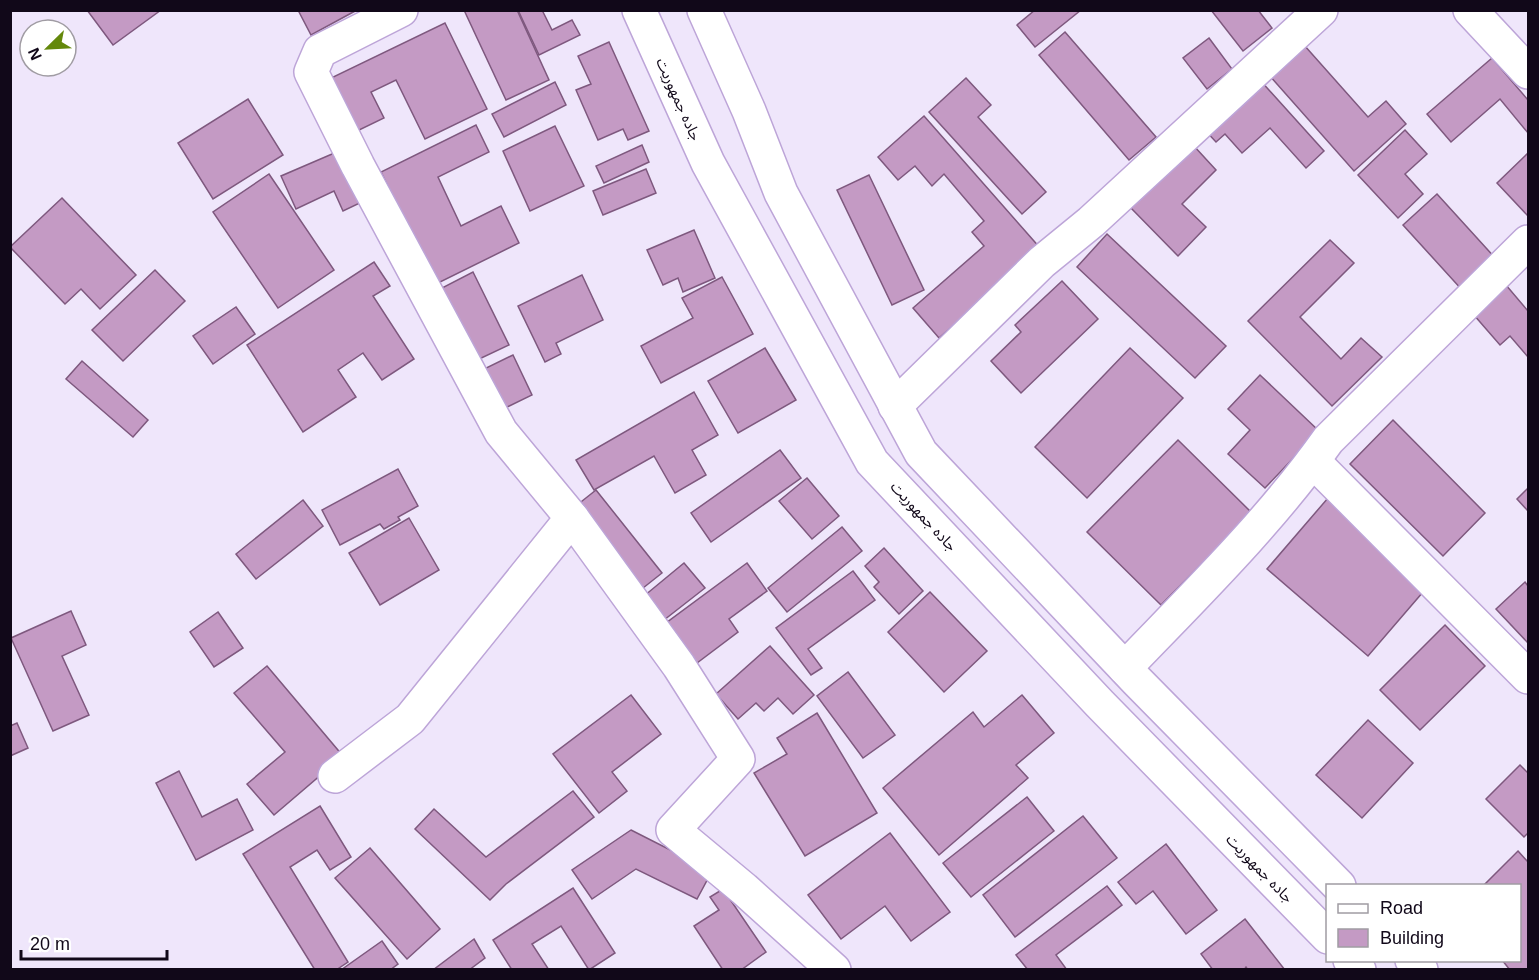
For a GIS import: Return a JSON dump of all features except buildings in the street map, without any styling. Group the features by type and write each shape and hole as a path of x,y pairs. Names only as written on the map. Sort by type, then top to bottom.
{"street":[{"path":"401,10 320,51 311,72 358,166 501,432 572,518 679,666 738,759 673,830 744,889 833,969"},
{"name":"جاده جمهوریت","path":"639,10 708,163 872,462 1100,704 1326,935"},
{"path":"704,10 749,111 781,193 921,453 1131,675 1338,884"},
{"path":"895,406 1042,262 1091,222 1321,10"},
{"path":"1470,10 1528,72"},
{"path":"1100,704 1131,675 1246,541 1328,440 1528,242"},
{"path":"1313,461 1528,677"},
{"path":"335,776 410,719 572,518"}]}
